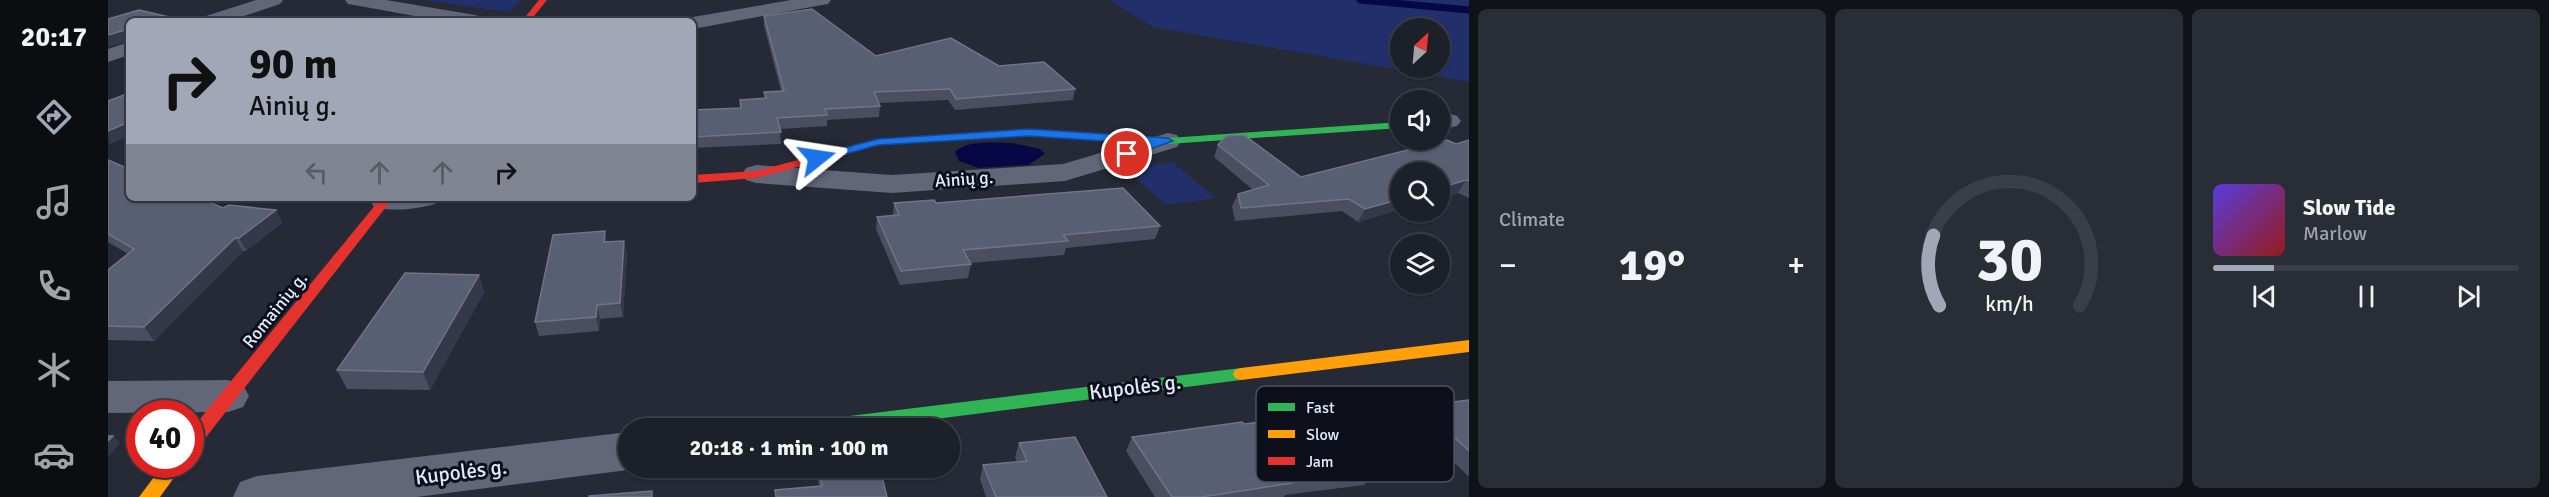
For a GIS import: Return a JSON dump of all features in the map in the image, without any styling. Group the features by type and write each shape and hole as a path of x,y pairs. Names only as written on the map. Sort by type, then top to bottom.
{"street":[{"path":"219,18 274,0"},
{"path":"354,0 459,18"},
{"path":"528,18 543,0"},
{"path":"696,22 822,0"},
{"path":"108,56 126,49"},
{"name":"Ainių g.","path":"756,174 878,142 1029,132 1168,141 1390,126"},
{"name":"Ainių g.","path":"696,179 756,174 892,184 1065,172 1168,141"},
{"name":"Romainių g.","path":"204,426 384,201"},
{"name":"Kupolės g.","path":"888,418 1469,345"},
{"path":"108,397 228,396"},
{"name":"Kupolės g.","path":"257,497 618,452"},
{"path":"149,497 164,478"}],"shaded area":[{"path":"423,0 521,0 509,12"},
{"path":"1109,0 1469,0 1469,82 1446,78 1450,78 1450,18 1390,18 1390,68 1153,27"},
{"path":"974,143 1013,143 1040,149 1045,154 1028,165 979,168 959,161 955,152"},
{"path":"1172,162 1216,198 1166,205 1125,169"}],"building":[{"path":"812,9 876,56 951,38 999,66 1044,62 1075,89 956,99 950,89 874,92 880,106 825,109 827,115 777,118 781,132 696,137 696,110 741,108 740,100 766,98 764,92 784,91 764,16"},
{"path":"139,10 174,18 126,18 126,43 125,30 108,35 108,19"},
{"path":"126,94 126,123 108,131 108,101"},
{"path":"1244,135 1301,177 1408,150 1450,150 1450,141 1456,144 1469,140 1469,181 1450,185 1450,162 1390,162 1390,202 1365,209 1349,199 1241,208 1238,194 1269,185 1218,145 1226,136"},
{"path":"108,160 126,168 126,201 207,201 223,208 229,205 276,210 239,238 235,238 144,327 108,326 108,270 134,249 108,234"},
{"path":"1123,188 1160,226 1063,235 1068,241 963,250 971,264 901,271 877,217 899,215 894,203 934,200 936,203"},
{"path":"605,231 604,242 624,241 620,303 597,305 596,317 535,322 553,235"},
{"path":"405,273 479,275 423,372 337,370"},
{"path":"1469,400 1469,451 1454,437 1454,402"},
{"path":"1242,422 1244,424 1256,423 1256,482 1293,483 1201,497 1172,497 1132,437"},
{"path":"1075,437 1107,497 996,497 983,465 1027,461 1019,443"},
{"path":"821,478 882,478 887,497 776,497 775,490 822,486"},
{"path":"652,491 652,497 589,497 589,496"}],"waterway":[{"path":"1360,0 1469,10"}],"traffic: fast":[{"path":"1009,133 1029,132 1168,141 1390,126"},
{"path":"889,418 1241,374"}],"traffic: slow":[{"path":"1241,374 1469,346"},
{"path":"149,497 164,478"}],"traffic: jam":[{"path":"528,18 543,0"},
{"path":"696,179 756,174 878,142 1009,133"},
{"path":"204,427 385,201"}],"route":[{"path":"817,158 878,142 1029,132 1168,141 1127,154"}]}
